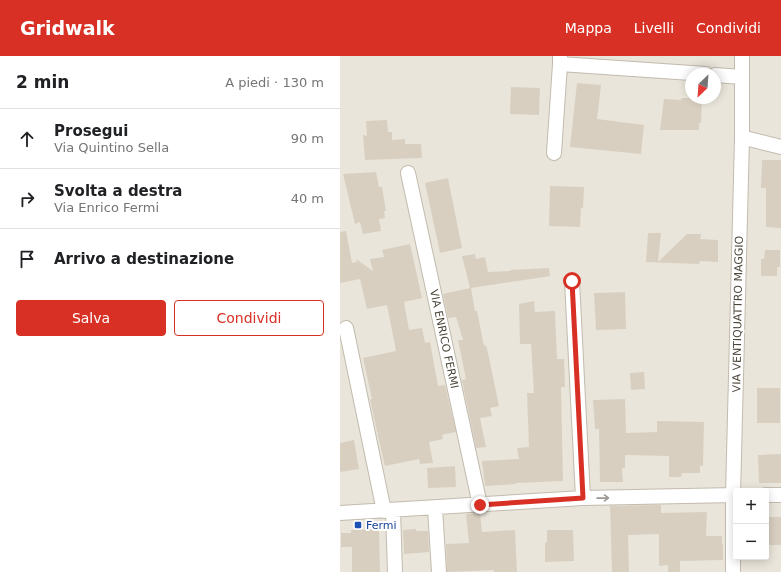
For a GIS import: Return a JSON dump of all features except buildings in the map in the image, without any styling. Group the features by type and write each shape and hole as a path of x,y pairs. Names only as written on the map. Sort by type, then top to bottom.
{"street":[{"name":"VIA VENTIQUATTRO MAGGIO","path":"735,488 742,138 742,56"},
{"path":"554,153 560,60 685,72"},
{"path":"721,75 742,77"},
{"path":"742,138 781,147"},
{"name":"VIA ENRICO FERMI","path":"408,173 480,505"},
{"path":"572,281 583,498"},
{"path":"346,328 388,511 396,572"},
{"path":"340,513 583,498 733,495"},
{"path":"769,495 781,495"},
{"path":"435,508 439,572"},
{"name":"VIA VENTIQUATTRO MAGGIO","path":"733,572 734,524"}],"shaded area":[{"path":"340,56 781,56 781,572 340,572"}],"place":[{"name":"Fermi","path":"358,525"}],"route":[{"path":"480,505 583,498 572,281"}]}
